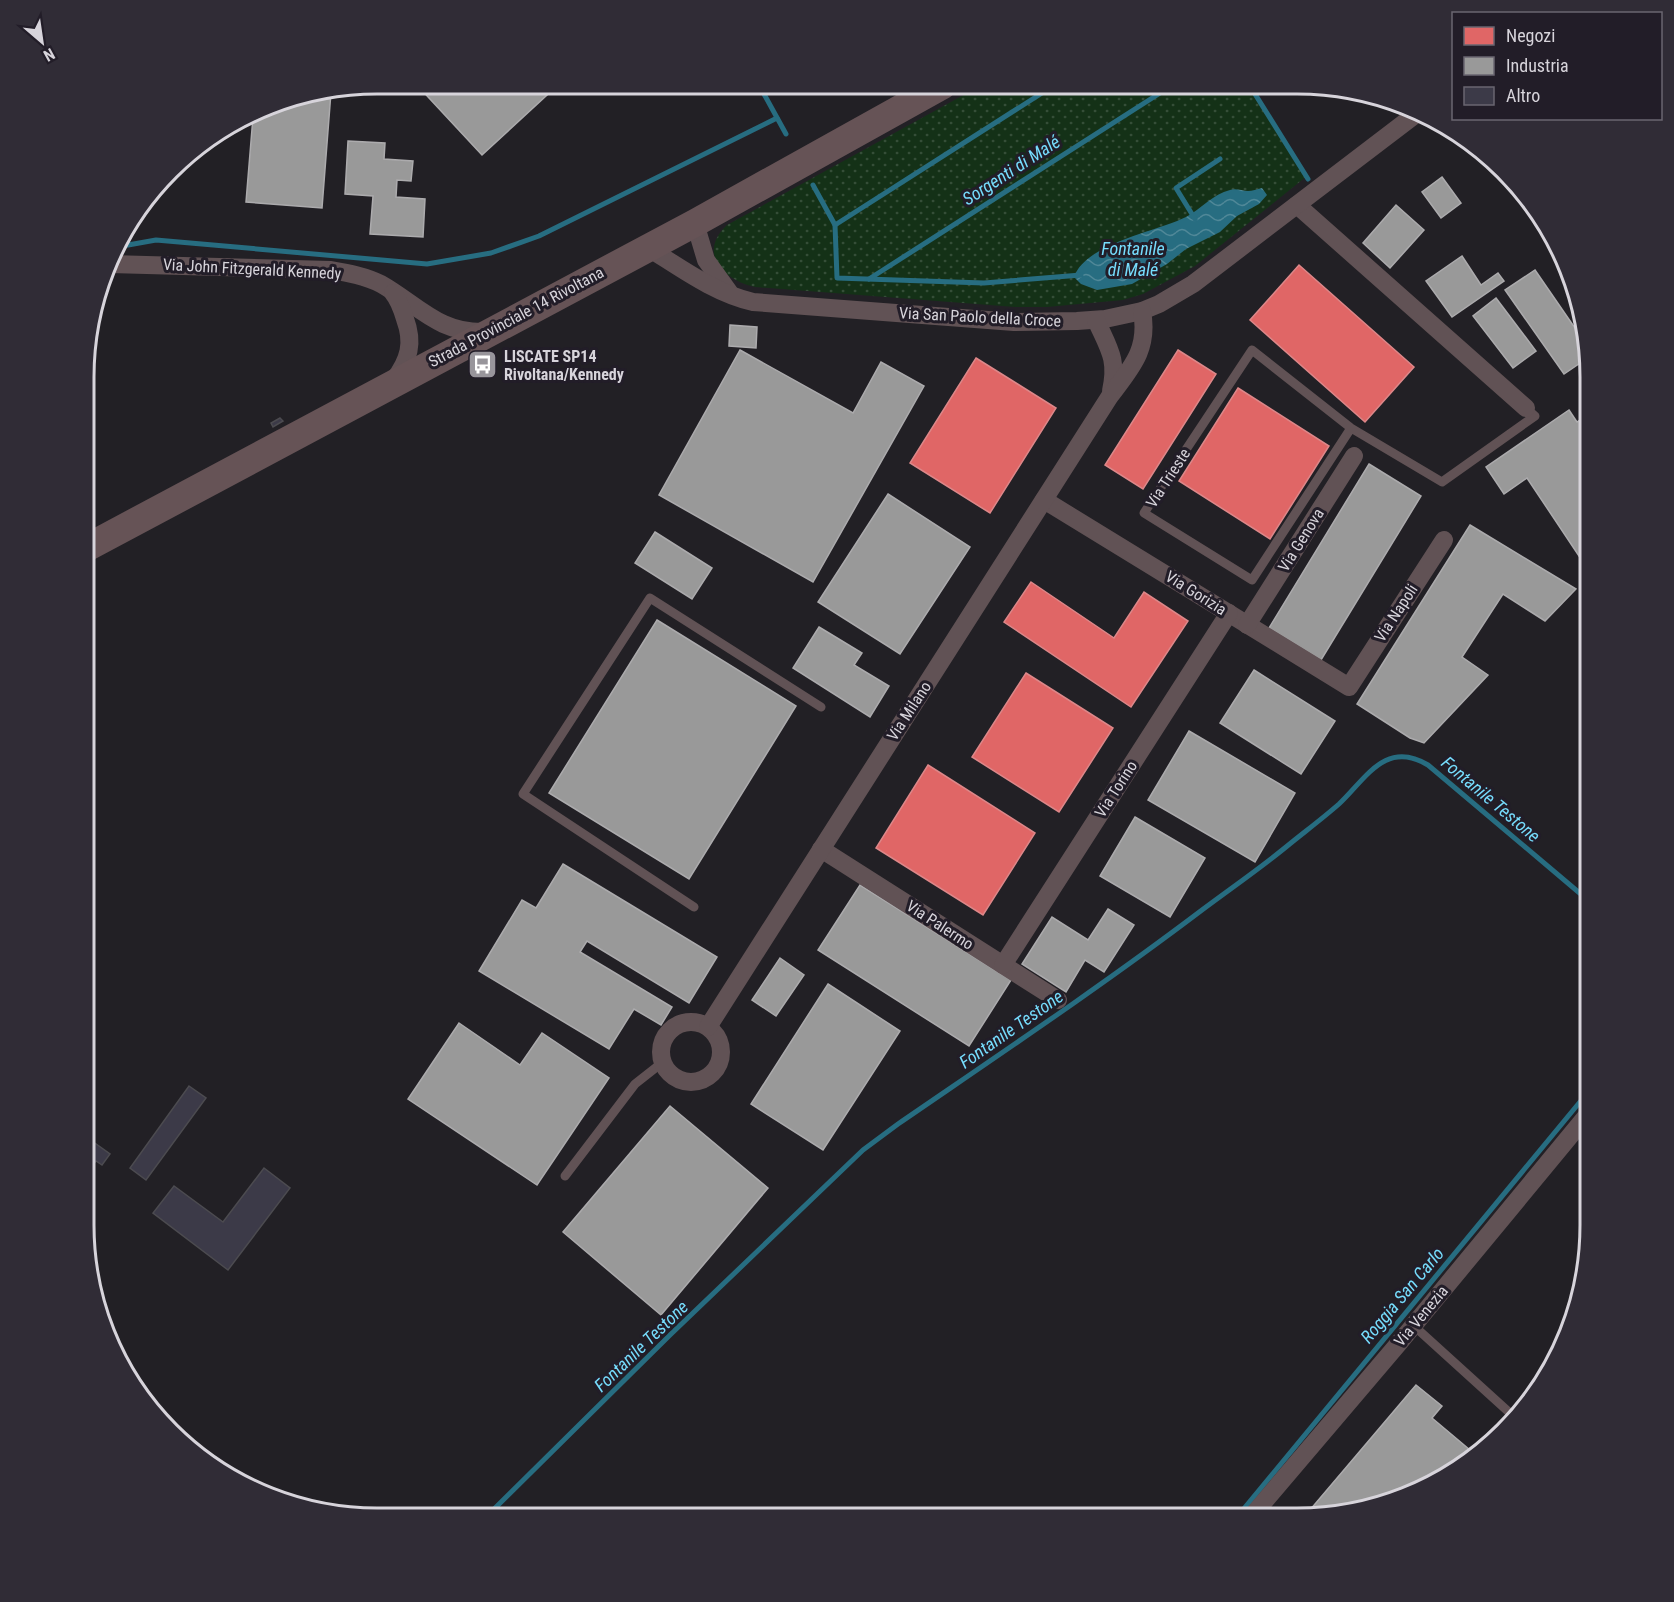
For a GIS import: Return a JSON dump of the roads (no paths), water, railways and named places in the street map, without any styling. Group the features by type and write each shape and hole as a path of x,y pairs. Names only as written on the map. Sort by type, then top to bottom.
{"main road":[{"name":"Strada Provinciale 14 Rivoltana","path":"94,544 694,223 928,94"}],"street":[{"name":"Via San Paolo della Croce","path":"647,247 711,286 732,296 753,302 1014,322 1096,320 1159,304 1193,284 1410,118"},
{"name":"Via Trieste","path":"1297,205 1526,408"},
{"path":"694,223 708,265 732,296"},
{"name":"Via John Fitzgerald Kennedy","path":"118,264 331,270 369,279 450,328 470,333 488,332"},
{"path":"390,290 400,304 410,339 408,359 391,384"},
{"name":"Via Milano","path":"708,1027 1140,351 1145,330 1142,310"},
{"name":"Via Milano","path":"1096,320 1114,363 1115,375 1110,396"},
{"name":"Via Genova","path":"1247,625 1354,456"},
{"name":"Via Gorizia","path":"1044,500 1349,687"},
{"name":"Via Napoli","path":"1349,687 1444,540"},
{"name":"Via Torino","path":"1003,965 1229,613"},
{"name":"Via Palermo","path":"821,849 1058,1000"},
{"path":"689,1022 708,1027 718,1038 722,1052 718,1066 708,1077 693,1082 679,1079 667,1070 663,1062 661,1052 663,1042 671,1030 680,1024 689,1022"},
{"name":"Via Venezia","path":"1259,1508 1414,1326 1580,1124"}],"lane":[{"name":"Via Trieste","path":"1351,428 1252,580 1144,513 1252,350 1351,428 1442,482 1534,416 1526,408"},
{"path":"694,907 523,794 650,598 821,707"},
{"path":"565,1176 635,1084 663,1062"},
{"path":"1414,1326 1508,1412"}],"water":[{"name":"Fontanile di Malé","path":"1262,188 1267,195 1259,204 1237,216 1220,232 1186,249 1167,264 1132,284 1097,290 1081,284 1074,277 1081,265 1092,255 1107,247 1186,217 1224,192 1232,189 1248,191"}],"waterway":[{"path":"764,94 786,134"},
{"name":"Sorgenti di Malé","path":"835,225 1040,94"},
{"name":"Sorgenti di Malé","path":"869,279 1158,94"},
{"path":"1255,94 1308,179"},
{"path":"127,245 156,240 427,264 491,253 539,236 777,118"},
{"path":"1195,219 1176,188 1220,159"},
{"name":"Fontanile di Malé","path":"813,185 835,225 837,278 984,283 1081,275"},
{"name":"Fontanile Testone","path":"495,1508 670,1335 863,1150 1165,938 1255,871 1333,810 1377,766 1400,757 1413,758 1428,765 1580,893"},
{"name":"Roggia San Carlo","path":"1244,1508 1580,1102"}],"place":[{"name":"LISCATE SP14 Rivoltana/Kennedy","path":"483,365"}]}
